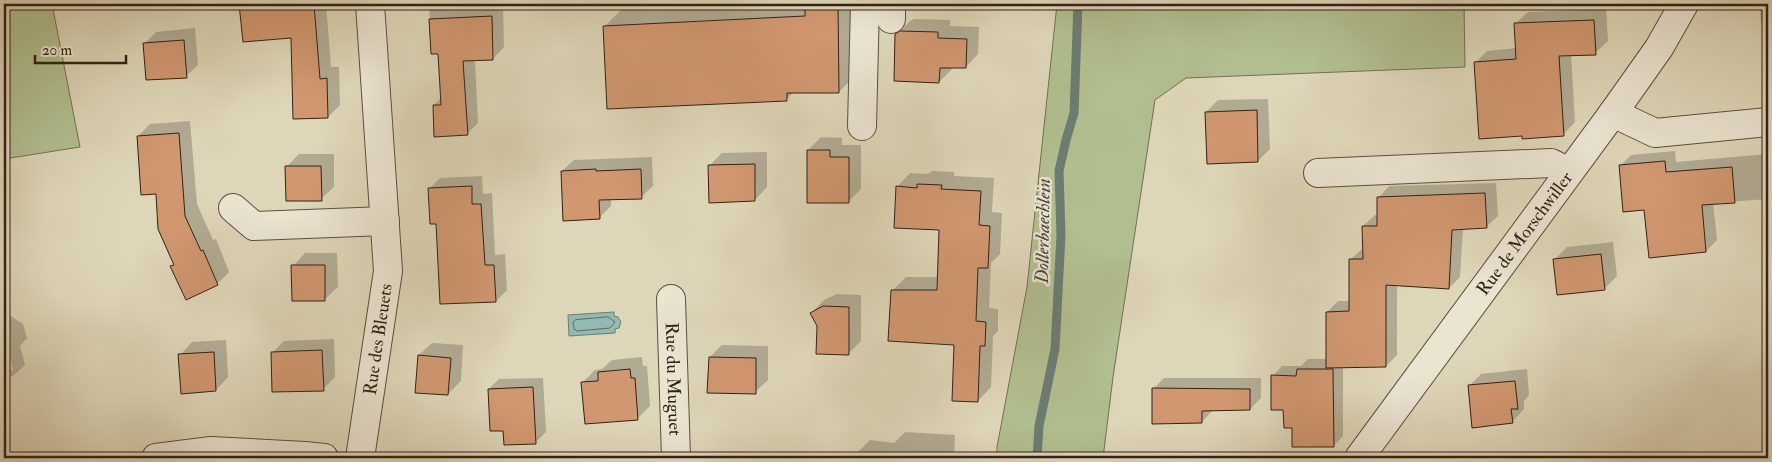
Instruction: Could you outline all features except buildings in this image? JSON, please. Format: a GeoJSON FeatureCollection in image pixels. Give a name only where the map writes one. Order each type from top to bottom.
{"type":"FeatureCollection","features":[{"type":"Feature","properties":{"kind":"street","name":"Rue des Bleuets"},"geometry":{"type":"LineString","coordinates":[[360,458],[388,271],[370,4]]}},
{"type":"Feature","properties":{"kind":"street"},"geometry":{"type":"LineString","coordinates":[[862,126],[865,4]]}},
{"type":"Feature","properties":{"kind":"street","name":"Rue de Morschwiller"},"geometry":{"type":"LineString","coordinates":[[1359,458],[1613,113],[1659,48],[1684,4]]}},
{"type":"Feature","properties":{"kind":"street"},"geometry":{"type":"LineString","coordinates":[[1613,113],[1655,133],[1768,122]]}},
{"type":"Feature","properties":{"kind":"street"},"geometry":{"type":"LineString","coordinates":[[1318,173],[1551,163],[1569,172]]}},
{"type":"Feature","properties":{"kind":"street"},"geometry":{"type":"LineString","coordinates":[[233,208],[254,226],[385,221]]}},
{"type":"Feature","properties":{"kind":"street","name":"Rue du Muguet"},"geometry":{"type":"LineString","coordinates":[[671,299],[676,458]]}},
{"type":"Feature","properties":{"kind":"street"},"geometry":{"type":"LineString","coordinates":[[156,458],[211,451],[324,458]]}},
{"type":"Feature","properties":{"kind":"green space"},"geometry":{"type":"Polygon","coordinates":[[[4,4],[52,4],[80,147],[4,159],[4,4]]]}},
{"type":"Feature","properties":{"kind":"green space"},"geometry":{"type":"Polygon","coordinates":[[[1057,4],[1464,4],[1465,67],[1186,78],[1155,100],[1113,377],[1103,458],[997,458],[997,447],[1027,287],[1057,4]]]}},
{"type":"Feature","properties":{"kind":"water"},"geometry":{"type":"Polygon","coordinates":[[[614,312],[614,316],[618,317],[621,322],[619,328],[615,329],[615,333],[569,336],[568,315],[614,312]]]}},
{"type":"Feature","properties":{"kind":"waterway","name":"Dollerbaechlein"},"geometry":{"type":"LineString","coordinates":[[1037,458],[1039,426],[1055,349],[1061,235],[1059,171],[1074,113],[1078,4]]}}]}
